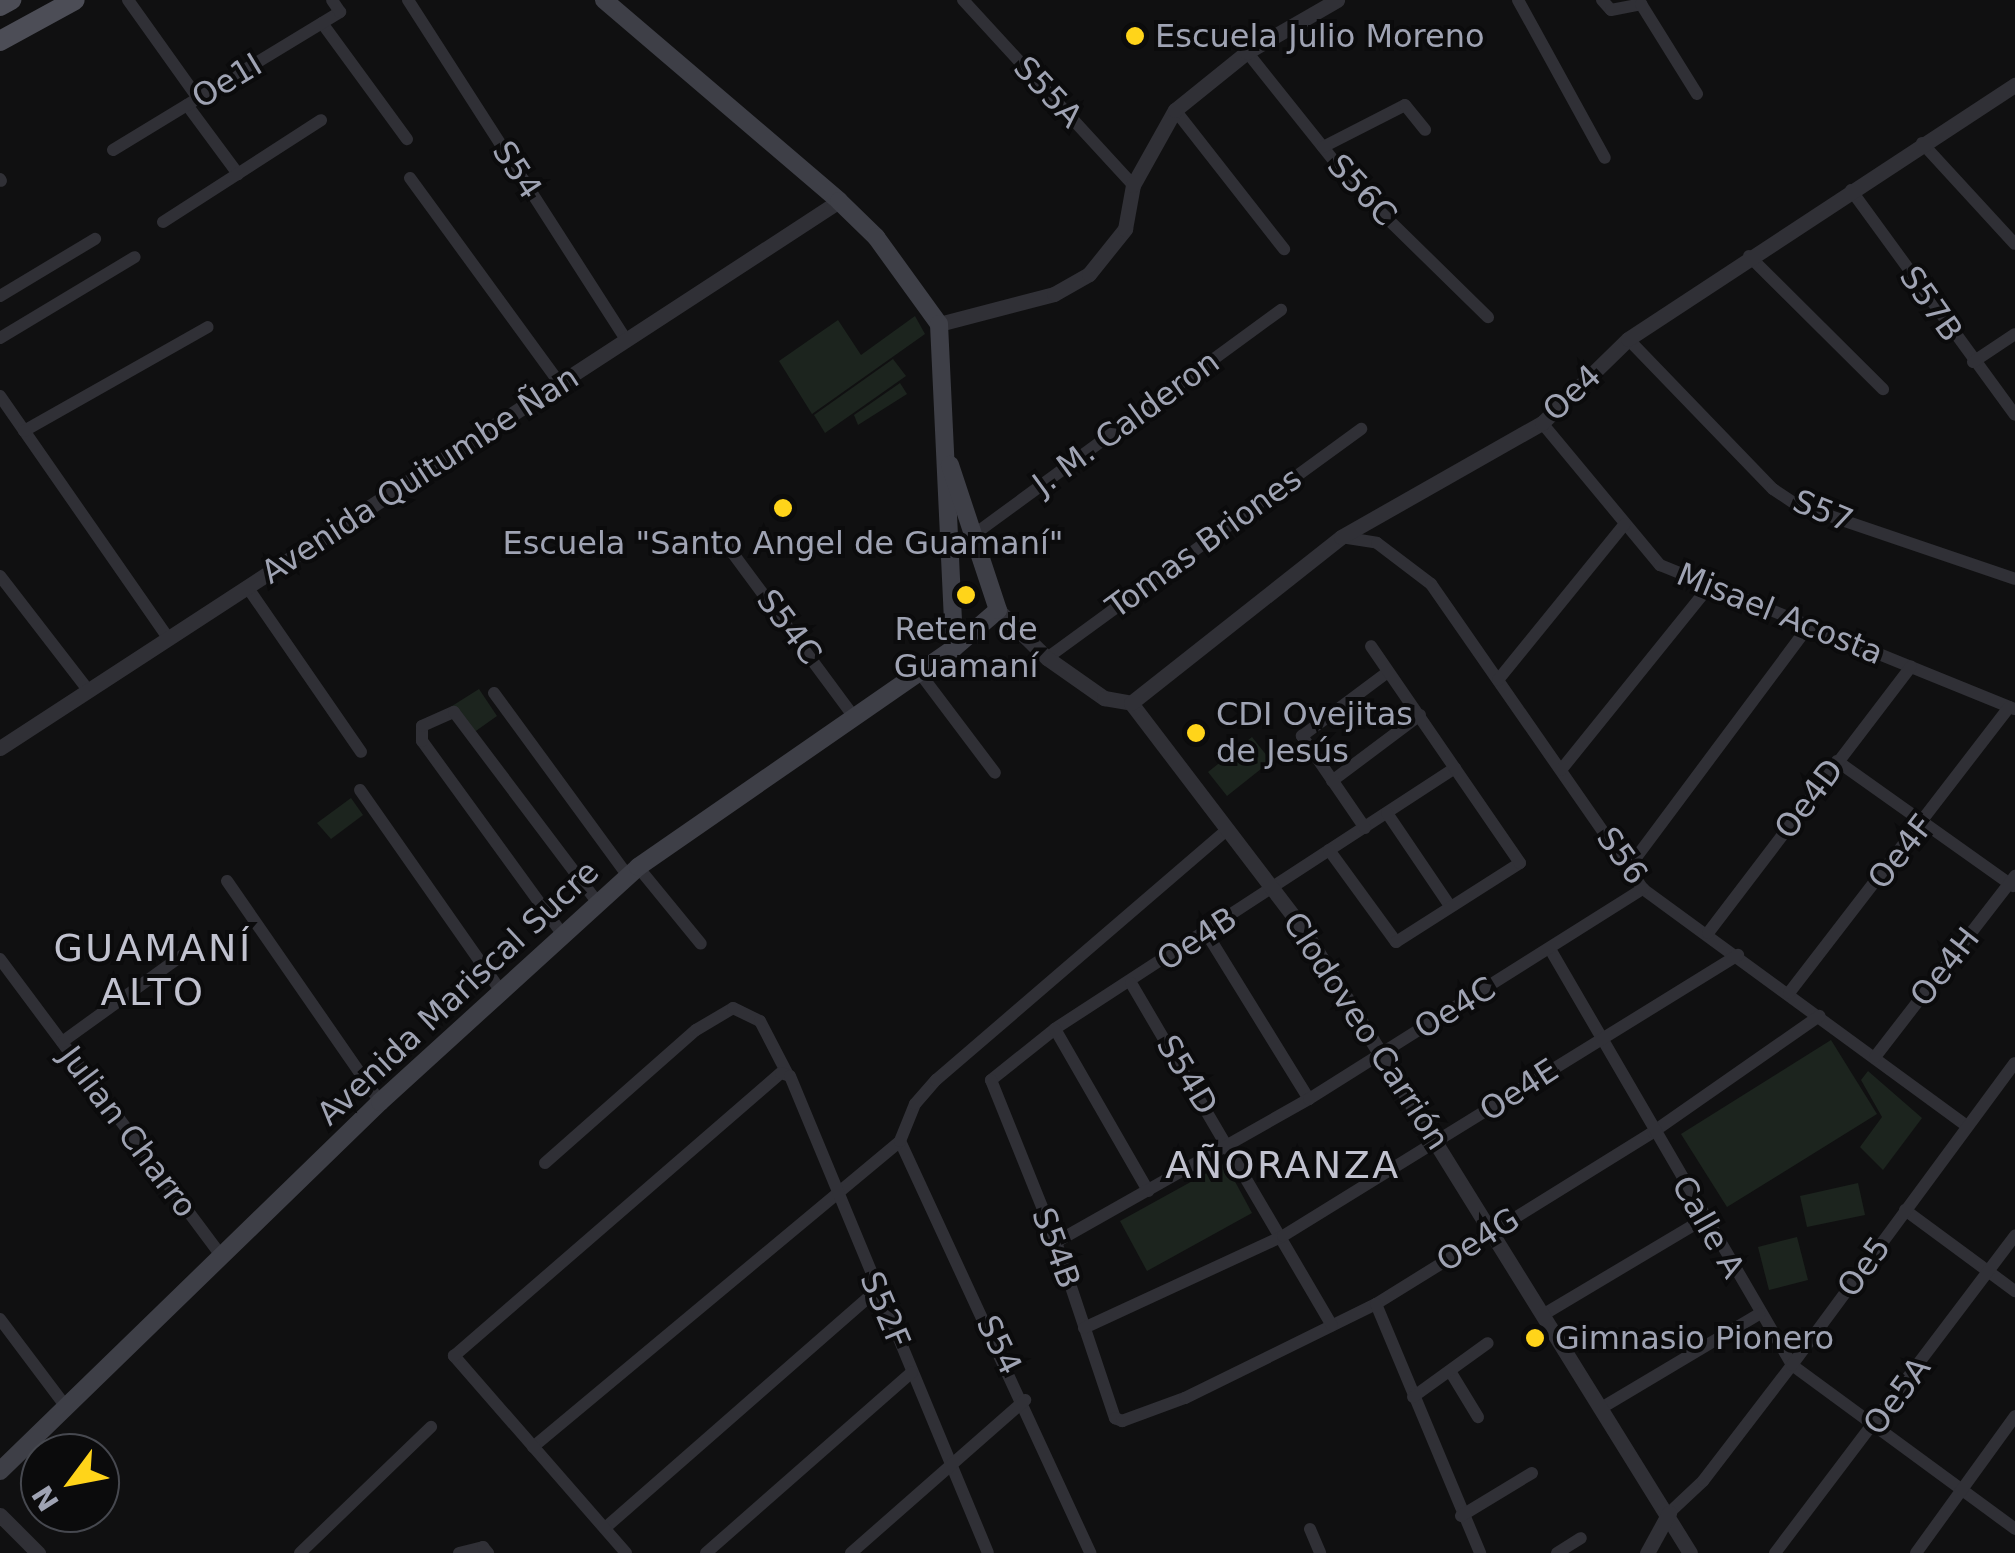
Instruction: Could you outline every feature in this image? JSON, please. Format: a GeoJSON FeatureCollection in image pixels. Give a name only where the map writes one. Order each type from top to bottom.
{"type":"FeatureCollection","features":[{"type":"Feature","properties":{"kind":"main road"},"geometry":{"type":"LineString","coordinates":[[0,6],[10,0]]}},
{"type":"Feature","properties":{"kind":"main road"},"geometry":{"type":"LineString","coordinates":[[0,40],[74,0]]}},
{"type":"Feature","properties":{"kind":"main road"},"geometry":{"type":"LineString","coordinates":[[604,0],[839,201],[876,237],[939,324],[950,465],[954,648]]}},
{"type":"Feature","properties":{"kind":"main road"},"geometry":{"type":"LineString","coordinates":[[950,465],[977,559],[998,610]]}},
{"type":"Feature","properties":{"kind":"main road"},"geometry":{"type":"LineString","coordinates":[[951,566],[963,557],[977,559]]}},
{"type":"Feature","properties":{"kind":"main road","name":"Avenida Mariscal Sucre"},"geometry":{"type":"LineString","coordinates":[[0,1471],[380,1102],[633,872],[954,648],[998,610]]}},
{"type":"Feature","properties":{"kind":"street"},"geometry":{"type":"LineString","coordinates":[[128,0],[238,174]]}},
{"type":"Feature","properties":{"kind":"street","name":"S54"},"geometry":{"type":"LineString","coordinates":[[408,0],[626,339]]}},
{"type":"Feature","properties":{"kind":"street","name":"S55A"},"geometry":{"type":"LineString","coordinates":[[963,0],[1133,185]]}},
{"type":"Feature","properties":{"kind":"street"},"geometry":{"type":"LineString","coordinates":[[939,324],[1054,294],[1089,274],[1125,228],[1133,185],[1174,110],[1247,52],[1336,0]]}},
{"type":"Feature","properties":{"kind":"street"},"geometry":{"type":"LineString","coordinates":[[1518,0],[1605,158]]}},
{"type":"Feature","properties":{"kind":"street"},"geometry":{"type":"LineString","coordinates":[[1602,0],[1611,10],[1641,4],[1697,94]]}},
{"type":"Feature","properties":{"kind":"street","name":"Oe1I"},"geometry":{"type":"LineString","coordinates":[[113,150],[322,23],[336,6]]}},
{"type":"Feature","properties":{"kind":"street"},"geometry":{"type":"LineString","coordinates":[[322,23],[407,139]]}},
{"type":"Feature","properties":{"kind":"street","name":"S56C"},"geometry":{"type":"LineString","coordinates":[[1247,52],[1323,147],[1488,317]]}},
{"type":"Feature","properties":{"kind":"street","name":"Oe4"},"geometry":{"type":"LineString","coordinates":[[1131,703],[1341,537],[1542,423],[1628,339],[1922,143],[2013,90]]}},
{"type":"Feature","properties":{"kind":"street"},"geometry":{"type":"LineString","coordinates":[[1323,147],[1405,106],[1425,130]]}},
{"type":"Feature","properties":{"kind":"street"},"geometry":{"type":"LineString","coordinates":[[1174,110],[1284,249]]}},
{"type":"Feature","properties":{"kind":"street"},"geometry":{"type":"LineString","coordinates":[[162,222],[321,120]]}},
{"type":"Feature","properties":{"kind":"street"},"geometry":{"type":"LineString","coordinates":[[1922,143],[2015,244]]}},
{"type":"Feature","properties":{"kind":"street"},"geometry":{"type":"LineString","coordinates":[[410,178],[560,384]]}},
{"type":"Feature","properties":{"kind":"street","name":"S57B"},"geometry":{"type":"LineString","coordinates":[[1851,190],[1973,362],[2015,414]]}},
{"type":"Feature","properties":{"kind":"street","name":"Avenida Quitumbe Ñan"},"geometry":{"type":"LineString","coordinates":[[0,748],[839,201]]}},
{"type":"Feature","properties":{"kind":"street"},"geometry":{"type":"LineString","coordinates":[[0,296],[95,239]]}},
{"type":"Feature","properties":{"kind":"street"},"geometry":{"type":"LineString","coordinates":[[1750,256],[1882,389]]}},
{"type":"Feature","properties":{"kind":"street"},"geometry":{"type":"LineString","coordinates":[[0,338],[135,257]]}},
{"type":"Feature","properties":{"kind":"street","name":"J. M. Calderon"},"geometry":{"type":"LineString","coordinates":[[972,536],[1281,310]]}},
{"type":"Feature","properties":{"kind":"street"},"geometry":{"type":"LineString","coordinates":[[24,431],[208,327]]}},
{"type":"Feature","properties":{"kind":"street"},"geometry":{"type":"LineString","coordinates":[[1973,362],[2015,334]]}},
{"type":"Feature","properties":{"kind":"street","name":"S57"},"geometry":{"type":"LineString","coordinates":[[1628,339],[1773,490],[1795,504],[2015,580]]}},
{"type":"Feature","properties":{"kind":"street"},"geometry":{"type":"LineString","coordinates":[[0,396],[168,638]]}},
{"type":"Feature","properties":{"kind":"street","name":"Misael Acosta"},"geometry":{"type":"LineString","coordinates":[[1542,423],[1660,565],[1707,589],[1810,624],[2012,708]]}},
{"type":"Feature","properties":{"kind":"street","name":"Tomas Briones"},"geometry":{"type":"LineString","coordinates":[[1047,658],[1361,429]]}},
{"type":"Feature","properties":{"kind":"street"},"geometry":{"type":"LineString","coordinates":[[1498,680],[1625,524]]}},
{"type":"Feature","properties":{"kind":"street","name":"S56"},"geometry":{"type":"LineString","coordinates":[[1341,537],[1377,543],[1431,584],[1643,889],[1708,933],[1964,1125]]}},
{"type":"Feature","properties":{"kind":"street","name":"S54C"},"geometry":{"type":"LineString","coordinates":[[722,540],[853,716]]}},
{"type":"Feature","properties":{"kind":"street"},"geometry":{"type":"LineString","coordinates":[[0,576],[89,691]]}},
{"type":"Feature","properties":{"kind":"street"},"geometry":{"type":"LineString","coordinates":[[248,588],[361,752]]}},
{"type":"Feature","properties":{"kind":"street"},"geometry":{"type":"LineString","coordinates":[[1561,770],[1707,589]]}},
{"type":"Feature","properties":{"kind":"street"},"geometry":{"type":"LineString","coordinates":[[998,610],[1047,658],[1104,698],[1131,703]]}},
{"type":"Feature","properties":{"kind":"street"},"geometry":{"type":"LineString","coordinates":[[1629,868],[1810,624]]}},
{"type":"Feature","properties":{"kind":"street"},"geometry":{"type":"LineString","coordinates":[[1329,850],[1392,942],[1520,863],[1371,646]]}},
{"type":"Feature","properties":{"kind":"street","name":"Oe4D"},"geometry":{"type":"LineString","coordinates":[[1708,933],[1912,667]]}},
{"type":"Feature","properties":{"kind":"street"},"geometry":{"type":"LineString","coordinates":[[919,672],[994,773]]}},
{"type":"Feature","properties":{"kind":"street"},"geometry":{"type":"LineString","coordinates":[[1365,828],[1302,736],[1388,672]]}},
{"type":"Feature","properties":{"kind":"street"},"geometry":{"type":"LineString","coordinates":[[494,693],[633,872],[700,944]]}},
{"type":"Feature","properties":{"kind":"street","name":"Clodoveo Carrión"},"geometry":{"type":"LineString","coordinates":[[1131,703],[1273,888],[1384,1051],[1690,1553]]}},
{"type":"Feature","properties":{"kind":"street","name":"Oe4F"},"geometry":{"type":"LineString","coordinates":[[1789,993],[2012,708]]}},
{"type":"Feature","properties":{"kind":"street"},"geometry":{"type":"LineString","coordinates":[[563,935],[418,730],[454,712],[598,903]]}},
{"type":"Feature","properties":{"kind":"street"},"geometry":{"type":"LineString","coordinates":[[1332,781],[1420,715]]}},
{"type":"Feature","properties":{"kind":"street"},"geometry":{"type":"LineString","coordinates":[[1837,761],[2013,882]]}},
{"type":"Feature","properties":{"kind":"street","name":"Oe4B"},"geometry":{"type":"LineString","coordinates":[[991,1080],[1055,1029],[1207,934],[1455,768]]}},
{"type":"Feature","properties":{"kind":"street"},"geometry":{"type":"LineString","coordinates":[[360,790],[500,991]]}},
{"type":"Feature","properties":{"kind":"street"},"geometry":{"type":"LineString","coordinates":[[1386,813],[1450,906]]}},
{"type":"Feature","properties":{"kind":"street"},"geometry":{"type":"LineString","coordinates":[[533,1447],[900,1141],[915,1104],[936,1080],[1228,829]]}},
{"type":"Feature","properties":{"kind":"street"},"geometry":{"type":"LineString","coordinates":[[227,881],[380,1102]]}},
{"type":"Feature","properties":{"kind":"street","name":"Oe4H"},"geometry":{"type":"LineString","coordinates":[[1875,1057],[2013,882]]}},
{"type":"Feature","properties":{"kind":"street","name":"Oe4C"},"geometry":{"type":"LineString","coordinates":[[1056,1242],[1310,1099],[1643,889]]}},
{"type":"Feature","properties":{"kind":"street"},"geometry":{"type":"LineString","coordinates":[[1207,934],[1310,1099]]}},
{"type":"Feature","properties":{"kind":"street","name":"Calle A"},"geometry":{"type":"LineString","coordinates":[[1550,949],[1702,1220],[1792,1365],[2015,1529]]}},
{"type":"Feature","properties":{"kind":"street"},"geometry":{"type":"LineString","coordinates":[[62,1042],[184,954]]}},
{"type":"Feature","properties":{"kind":"street","name":"Oe4E"},"geometry":{"type":"LineString","coordinates":[[1084,1328],[1283,1236],[1598,1038],[1738,956]]}},
{"type":"Feature","properties":{"kind":"street","name":"Julian Charro"},"geometry":{"type":"LineString","coordinates":[[0,959],[221,1256]]}},
{"type":"Feature","properties":{"kind":"street","name":"S54D"},"geometry":{"type":"LineString","coordinates":[[1131,982],[1332,1325]]}},
{"type":"Feature","properties":{"kind":"street","name":"S52F"},"geometry":{"type":"LineString","coordinates":[[544,1163],[696,1030],[734,1008],[760,1021],[912,1372],[985,1552]]}},
{"type":"Feature","properties":{"kind":"street","name":"Oe4G"},"geometry":{"type":"LineString","coordinates":[[1114,1418],[1122,1421],[1185,1398],[1376,1304],[1654,1132],[1819,1016]]}},
{"type":"Feature","properties":{"kind":"street"},"geometry":{"type":"LineString","coordinates":[[1055,1029],[1148,1190]]}},
{"type":"Feature","properties":{"kind":"street","name":"Oe5"},"geometry":{"type":"LineString","coordinates":[[1669,1513],[1703,1480],[1792,1365],[1964,1125],[2015,1063]]}},
{"type":"Feature","properties":{"kind":"street"},"geometry":{"type":"LineString","coordinates":[[626,1553],[454,1356],[784,1073]]}},
{"type":"Feature","properties":{"kind":"street","name":"S54B"},"geometry":{"type":"LineString","coordinates":[[991,1080],[1056,1242],[1114,1418]]}},
{"type":"Feature","properties":{"kind":"street","name":"S54"},"geometry":{"type":"LineString","coordinates":[[900,1141],[1025,1400],[1090,1553]]}},
{"type":"Feature","properties":{"kind":"street"},"geometry":{"type":"LineString","coordinates":[[1905,1210],[2015,1291]]}},
{"type":"Feature","properties":{"kind":"street"},"geometry":{"type":"LineString","coordinates":[[1546,1313],[1702,1220]]}},
{"type":"Feature","properties":{"kind":"street","name":"Oe5A"},"geometry":{"type":"LineString","coordinates":[[1776,1553],[2015,1236]]}},
{"type":"Feature","properties":{"kind":"street"},"geometry":{"type":"LineString","coordinates":[[605,1528],[877,1290]]}},
{"type":"Feature","properties":{"kind":"street"},"geometry":{"type":"LineString","coordinates":[[1376,1304],[1461,1516],[1480,1553]]}},
{"type":"Feature","properties":{"kind":"street"},"geometry":{"type":"LineString","coordinates":[[1603,1407],[1759,1314]]}},
{"type":"Feature","properties":{"kind":"street"},"geometry":{"type":"LineString","coordinates":[[0,1319],[66,1406]]}},
{"type":"Feature","properties":{"kind":"street"},"geometry":{"type":"LineString","coordinates":[[1413,1397],[1488,1344]]}},
{"type":"Feature","properties":{"kind":"street"},"geometry":{"type":"LineString","coordinates":[[1450,1371],[1478,1417]]}},
{"type":"Feature","properties":{"kind":"street"},"geometry":{"type":"LineString","coordinates":[[706,1553],[912,1372]]}},
{"type":"Feature","properties":{"kind":"street"},"geometry":{"type":"LineString","coordinates":[[851,1553],[1025,1400]]}},
{"type":"Feature","properties":{"kind":"street"},"geometry":{"type":"LineString","coordinates":[[1916,1553],[2015,1416]]}},
{"type":"Feature","properties":{"kind":"street"},"geometry":{"type":"LineString","coordinates":[[300,1553],[432,1427]]}},
{"type":"Feature","properties":{"kind":"street"},"geometry":{"type":"LineString","coordinates":[[1461,1516],[1532,1473]]}},
{"type":"Feature","properties":{"kind":"street"},"geometry":{"type":"LineString","coordinates":[[1648,1553],[1669,1513]]}},
{"type":"Feature","properties":{"kind":"street"},"geometry":{"type":"LineString","coordinates":[[0,1515],[38,1553]]}},
{"type":"Feature","properties":{"kind":"street"},"geometry":{"type":"LineString","coordinates":[[1310,1530],[1320,1553]]}},
{"type":"Feature","properties":{"kind":"street"},"geometry":{"type":"LineString","coordinates":[[1557,1553],[1581,1538]]}},
{"type":"Feature","properties":{"kind":"street"},"geometry":{"type":"LineString","coordinates":[[459,1553],[483,1547],[488,1553]]}},
{"type":"Feature","properties":{"kind":"shaded area"},"geometry":{"type":"Polygon","coordinates":[[[915,316],[925,334],[812,414],[779,361],[838,320],[861,355],[915,316]]]}},
{"type":"Feature","properties":{"kind":"shaded area"},"geometry":{"type":"Polygon","coordinates":[[[893,359],[906,376],[825,433],[814,415],[893,359]]]}},
{"type":"Feature","properties":{"kind":"shaded area"},"geometry":{"type":"Polygon","coordinates":[[[900,383],[907,394],[858,425],[854,415],[900,383]]]}},
{"type":"Feature","properties":{"kind":"shaded area"},"geometry":{"type":"Polygon","coordinates":[[[479,689],[497,716],[473,733],[452,706],[479,689]]]}},
{"type":"Feature","properties":{"kind":"shaded area"},"geometry":{"type":"Polygon","coordinates":[[[1252,737],[1271,761],[1227,796],[1208,772],[1252,737]]]}},
{"type":"Feature","properties":{"kind":"shaded area"},"geometry":{"type":"Polygon","coordinates":[[[351,798],[363,815],[331,839],[317,823],[351,798]]]}},
{"type":"Feature","properties":{"kind":"shaded area"},"geometry":{"type":"Polygon","coordinates":[[[1831,1040],[1877,1114],[1727,1207],[1681,1134],[1831,1040]]]}},
{"type":"Feature","properties":{"kind":"shaded area"},"geometry":{"type":"Polygon","coordinates":[[[1868,1071],[1922,1118],[1883,1170],[1860,1147],[1882,1117],[1861,1080],[1868,1071]]]}},
{"type":"Feature","properties":{"kind":"shaded area"},"geometry":{"type":"Polygon","coordinates":[[[1225,1163],[1252,1213],[1147,1271],[1120,1221],[1225,1163]]]}},
{"type":"Feature","properties":{"kind":"shaded area"},"geometry":{"type":"Polygon","coordinates":[[[1858,1183],[1865,1215],[1807,1227],[1800,1196],[1858,1183]]]}},
{"type":"Feature","properties":{"kind":"shaded area"},"geometry":{"type":"Polygon","coordinates":[[[1797,1237],[1808,1280],[1769,1290],[1758,1247],[1797,1237]]]}},
{"type":"Feature","properties":{"kind":"place","name":"Escuela Julio Moreno"},"geometry":{"type":"Point","coordinates":[1135,36]}},
{"type":"Feature","properties":{"kind":"place","name":"Escuela \"Santo Angel de Guamaní\""},"geometry":{"type":"Point","coordinates":[783,508]}},
{"type":"Feature","properties":{"kind":"place","name":"Reten de Guamaní"},"geometry":{"type":"Point","coordinates":[966,595]}},
{"type":"Feature","properties":{"kind":"place","name":"CDI Ovejitas de Jesús"},"geometry":{"type":"Point","coordinates":[1196,733]}},
{"type":"Feature","properties":{"kind":"place","name":"Gimnasio Pionero"},"geometry":{"type":"Point","coordinates":[1535,1338]}},
{"type":"Feature","properties":{"kind":"district","name":"GUAMANÍ ALTO"},"geometry":{"type":"Point","coordinates":[153,971]}},
{"type":"Feature","properties":{"kind":"district","name":"AÑORANZA"},"geometry":{"type":"Point","coordinates":[1283,1166]}}]}
